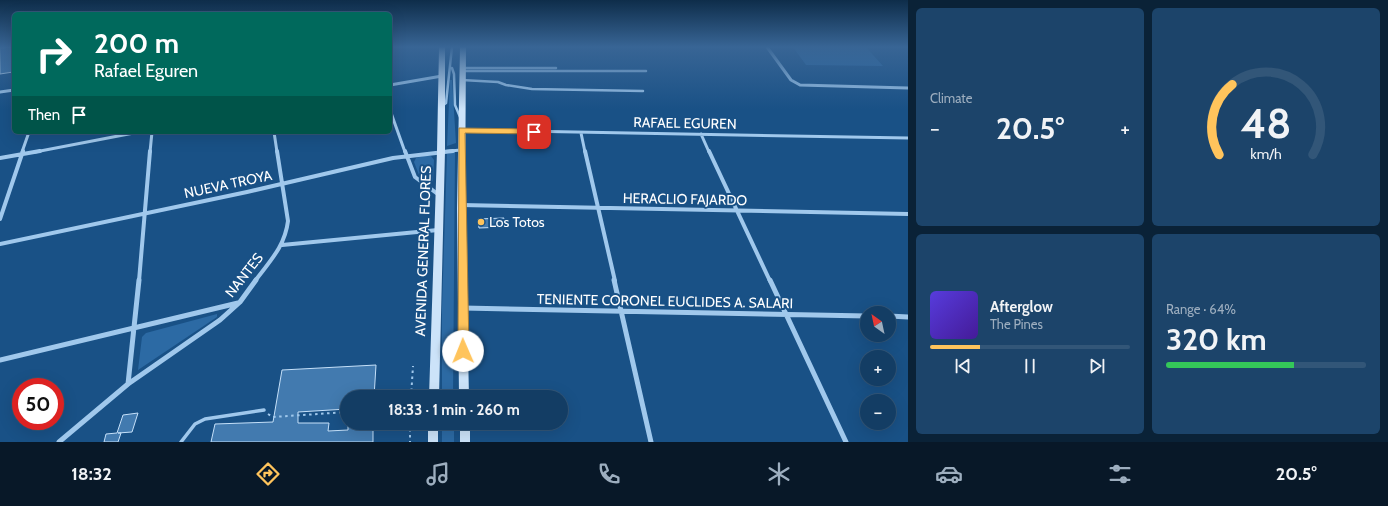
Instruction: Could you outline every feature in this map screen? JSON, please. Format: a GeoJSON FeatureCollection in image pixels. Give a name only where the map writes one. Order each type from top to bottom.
{"type":"FeatureCollection","features":[{"type":"Feature","properties":{"kind":"main road","name":"AVENIDA GENERAL FLORES"},"geometry":{"type":"LineString","coordinates":[[434,390],[442,68]]}},
{"type":"Feature","properties":{"kind":"main road","name":"AVENIDA GENERAL FLORES"},"geometry":{"type":"LineString","coordinates":[[463,69],[461,121],[461,205],[464,390]]}},
{"type":"Feature","properties":{"kind":"main road"},"geometry":{"type":"LineString","coordinates":[[433,430],[433,442]]}},
{"type":"Feature","properties":{"kind":"main road"},"geometry":{"type":"LineString","coordinates":[[464,430],[465,442]]}},
{"type":"Feature","properties":{"kind":"street"},"geometry":{"type":"LineString","coordinates":[[782,68],[791,80],[800,85],[908,88]]}},
{"type":"Feature","properties":{"kind":"street"},"geometry":{"type":"LineString","coordinates":[[392,85],[442,76]]}},
{"type":"Feature","properties":{"kind":"street"},"geometry":{"type":"LineString","coordinates":[[0,92],[12,90]]}},
{"type":"Feature","properties":{"kind":"street"},"geometry":{"type":"LineString","coordinates":[[392,116],[415,177],[439,195]]}},
{"type":"Feature","properties":{"kind":"street","name":"RAFAEL EGUREN"},"geometry":{"type":"LineString","coordinates":[[461,130],[908,138]]}},
{"type":"Feature","properties":{"kind":"street"},"geometry":{"type":"LineString","coordinates":[[581,133],[651,442]]}},
{"type":"Feature","properties":{"kind":"street"},"geometry":{"type":"LineString","coordinates":[[0,219],[28,134]]}},
{"type":"Feature","properties":{"kind":"street"},"geometry":{"type":"LineString","coordinates":[[0,158],[128,134]]}},
{"type":"Feature","properties":{"kind":"street"},"geometry":{"type":"LineString","coordinates":[[128,384],[135,327],[152,134]]}},
{"type":"Feature","properties":{"kind":"street"},"geometry":{"type":"LineString","coordinates":[[274,134],[288,221],[287,230],[282,245],[438,230]]}},
{"type":"Feature","properties":{"kind":"street"},"geometry":{"type":"LineString","coordinates":[[701,134],[846,442]]}},
{"type":"Feature","properties":{"kind":"street","name":"NUEVA TROYA"},"geometry":{"type":"LineString","coordinates":[[0,244],[283,184],[406,155],[461,150]]}},
{"type":"Feature","properties":{"kind":"street","name":"HERACLIO FAJARDO"},"geometry":{"type":"LineString","coordinates":[[461,205],[908,214]]}},
{"type":"Feature","properties":{"kind":"street","name":"NANTES"},"geometry":{"type":"LineString","coordinates":[[59,442],[128,384],[220,320],[240,302],[282,245]]}},
{"type":"Feature","properties":{"kind":"street"},"geometry":{"type":"LineString","coordinates":[[0,360],[240,302]]}},
{"type":"Feature","properties":{"kind":"street","name":"TENIENTE CORONEL EUCLIDES A. SALARI"},"geometry":{"type":"LineString","coordinates":[[462,308],[860,316]]}},
{"type":"Feature","properties":{"kind":"street"},"geometry":{"type":"LineString","coordinates":[[896,316],[908,317]]}},
{"type":"Feature","properties":{"kind":"lane","name":"AVENIDA GENERAL FLORES"},"geometry":{"type":"LineString","coordinates":[[442,106],[446,103],[449,74],[452,68]]}},
{"type":"Feature","properties":{"kind":"lane","name":"AVENIDA GENERAL FLORES"},"geometry":{"type":"LineString","coordinates":[[452,68],[454,74],[455,105],[461,121]]}},
{"type":"Feature","properties":{"kind":"lane"},"geometry":{"type":"LineString","coordinates":[[463,69],[556,68]]}},
{"type":"Feature","properties":{"kind":"lane"},"geometry":{"type":"LineString","coordinates":[[463,69],[646,70]]}},
{"type":"Feature","properties":{"kind":"lane"},"geometry":{"type":"LineString","coordinates":[[462,80],[498,82],[506,85],[532,89],[643,91]]}},
{"type":"Feature","properties":{"kind":"lane"},"geometry":{"type":"LineString","coordinates":[[181,442],[195,424],[205,419],[264,410]]}},
{"type":"Feature","properties":{"kind":"path"},"geometry":{"type":"LineString","coordinates":[[411,390],[413,366]]}},
{"type":"Feature","properties":{"kind":"path"},"geometry":{"type":"LineString","coordinates":[[264,410],[273,418],[340,413]]}},
{"type":"Feature","properties":{"kind":"path"},"geometry":{"type":"LineString","coordinates":[[410,430],[410,442]]}},
{"type":"Feature","properties":{"kind":"shaded area"},"geometry":{"type":"Polygon","coordinates":[[[450,80],[452,80],[456,143],[447,146],[450,80]]]}},
{"type":"Feature","properties":{"kind":"shaded area"},"geometry":{"type":"Polygon","coordinates":[[[455,152],[453,390],[442,390],[442,308],[447,154],[455,152]]]}},
{"type":"Feature","properties":{"kind":"shaded area"},"geometry":{"type":"Polygon","coordinates":[[[431,156],[434,160],[433,181],[429,183],[421,180],[414,162],[416,158],[431,156]]]}},
{"type":"Feature","properties":{"kind":"shaded area"},"geometry":{"type":"Polygon","coordinates":[[[217,314],[217,317],[138,370],[142,337],[146,333],[217,314]]]}},
{"type":"Feature","properties":{"kind":"shaded area"},"geometry":{"type":"Polygon","coordinates":[[[442,430],[454,430],[454,442],[442,442],[442,430]]]}},
{"type":"Feature","properties":{"kind":"building"},"geometry":{"type":"Polygon","coordinates":[[[0,68],[12,68],[12,72],[0,74],[0,68]]]}},
{"type":"Feature","properties":{"kind":"building"},"geometry":{"type":"Polygon","coordinates":[[[504,218],[505,227],[479,228],[478,219],[504,218]]]}},
{"type":"Feature","properties":{"kind":"building"},"geometry":{"type":"Polygon","coordinates":[[[376,365],[374,390],[340,390],[340,409],[298,412],[298,423],[329,423],[328,431],[373,430],[373,442],[211,442],[215,424],[273,422],[282,370],[376,365]]]}},
{"type":"Feature","properties":{"kind":"building"},"geometry":{"type":"Polygon","coordinates":[[[138,413],[132,432],[118,433],[121,433],[118,442],[104,442],[106,434],[117,433],[123,415],[138,413]]]}},
{"type":"Feature","properties":{"kind":"place","name":"Los Totos"},"geometry":{"type":"Point","coordinates":[481,222]}},
{"type":"Feature","properties":{"kind":"route"},"geometry":{"type":"LineString","coordinates":[[463,351],[461,130],[534,132]]}}]}
